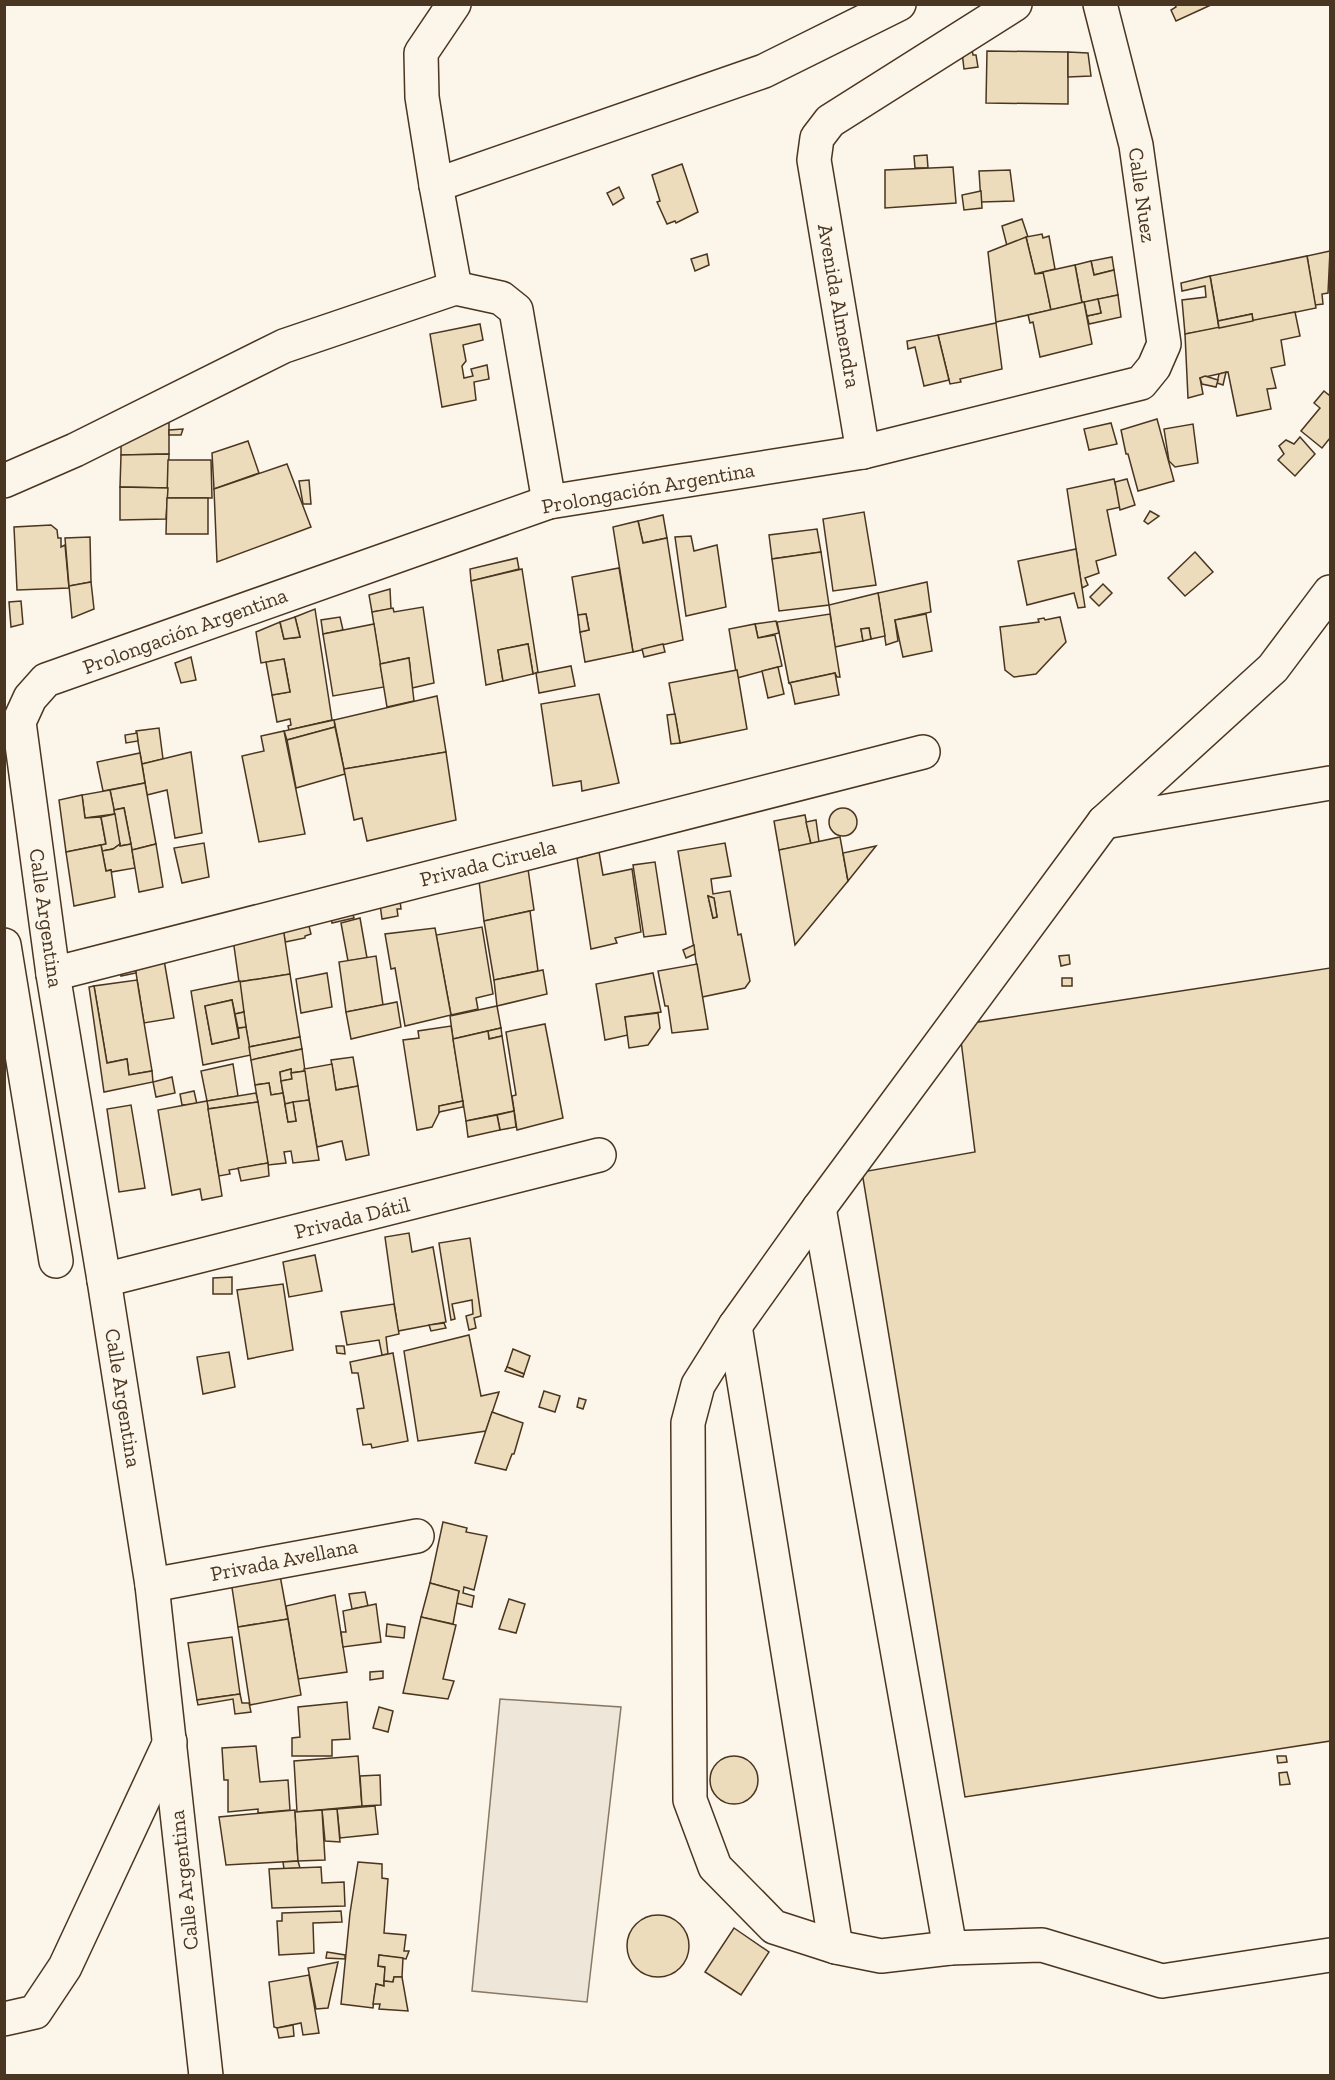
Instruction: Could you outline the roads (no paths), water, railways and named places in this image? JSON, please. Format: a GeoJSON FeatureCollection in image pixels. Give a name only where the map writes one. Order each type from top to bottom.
{"type":"FeatureCollection","features":[{"type":"Feature","properties":{"kind":"street"},"geometry":{"type":"LineString","coordinates":[[454,4],[421,53],[422,97],[435,185],[455,288]]}},
{"type":"Feature","properties":{"kind":"street"},"geometry":{"type":"LineString","coordinates":[[435,185],[764,71],[899,4]]}},
{"type":"Feature","properties":{"kind":"street","name":"Avenida Almendra"},"geometry":{"type":"LineString","coordinates":[[863,452],[814,160],[817,138],[830,121],[1015,4]]}},
{"type":"Feature","properties":{"kind":"street","name":"Calle Nuez"},"geometry":{"type":"LineString","coordinates":[[1100,4],[1136,146],[1164,344],[1154,367],[1141,383]]}},
{"type":"Feature","properties":{"kind":"street"},"geometry":{"type":"LineString","coordinates":[[4,481],[75,450],[284,346],[455,288],[501,298],[516,310],[549,502]]}},
{"type":"Feature","properties":{"kind":"street","name":"Prolongación Argentina"},"geometry":{"type":"LineString","coordinates":[[18,707],[46,680],[549,502],[863,452],[1141,383]]}},
{"type":"Feature","properties":{"kind":"street"},"geometry":{"type":"LineString","coordinates":[[1330,592],[1273,668],[1104,822],[819,1208],[735,1326],[698,1385],[688,1423],[690,1800],[715,1867],[774,1927],[836,1947],[881,1956],[950,1948],[1042,1945],[1162,1981],[1330,1956]]}},
{"type":"Feature","properties":{"kind":"street","name":"Calle Argentina"},"geometry":{"type":"LineString","coordinates":[[18,707],[53,974],[152,1585],[206,2076]]}},
{"type":"Feature","properties":{"kind":"street","name":"Privada Ciruela"},"geometry":{"type":"LineString","coordinates":[[53,974],[923,752]]}},
{"type":"Feature","properties":{"kind":"street"},"geometry":{"type":"LineString","coordinates":[[1104,822],[1330,783]]}},
{"type":"Feature","properties":{"kind":"street"},"geometry":{"type":"LineString","coordinates":[[4,945],[56,1261]]}},
{"type":"Feature","properties":{"kind":"street","name":"Privada Dátil"},"geometry":{"type":"LineString","coordinates":[[104,1280],[599,1155]]}},
{"type":"Feature","properties":{"kind":"street"},"geometry":{"type":"LineString","coordinates":[[819,1208],[950,1948]]}},
{"type":"Feature","properties":{"kind":"street"},"geometry":{"type":"LineString","coordinates":[[735,1326],[836,1947]]}},
{"type":"Feature","properties":{"kind":"street","name":"Privada Avellana"},"geometry":{"type":"LineString","coordinates":[[152,1585],[417,1536]]}},
{"type":"Feature","properties":{"kind":"street"},"geometry":{"type":"LineString","coordinates":[[4,2019],[35,2012],[65,1967],[170,1742]]}}]}
